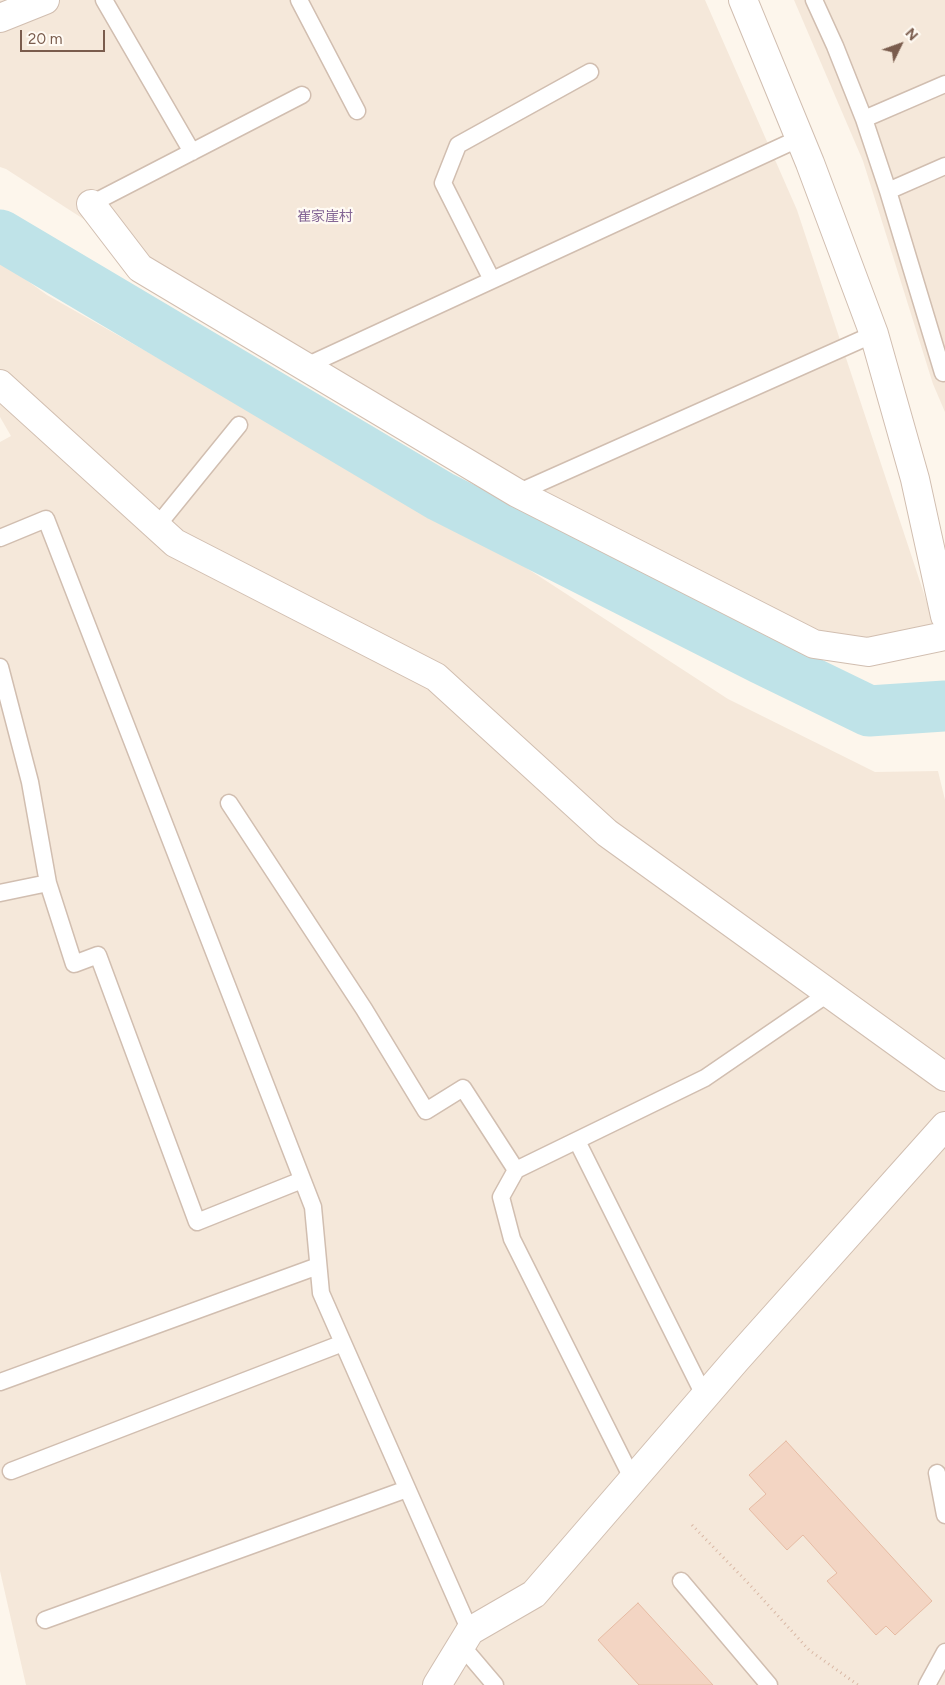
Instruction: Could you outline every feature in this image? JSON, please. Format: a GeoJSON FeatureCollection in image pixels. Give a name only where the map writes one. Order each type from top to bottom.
{"type":"FeatureCollection","features":[{"type":"Feature","properties":{"kind":"street"},"geometry":{"type":"LineString","coordinates":[[0,18],[46,0]]}},
{"type":"Feature","properties":{"kind":"street"},"geometry":{"type":"LineString","coordinates":[[743,0],[800,138],[874,334],[915,479],[945,616]]}},
{"type":"Feature","properties":{"kind":"street"},"geometry":{"type":"LineString","coordinates":[[91,204],[140,268],[518,493],[814,644],[868,652],[945,636]]}},
{"type":"Feature","properties":{"kind":"street"},"geometry":{"type":"LineString","coordinates":[[0,384],[176,543],[436,677],[607,833],[945,1077]]}},
{"type":"Feature","properties":{"kind":"street"},"geometry":{"type":"LineString","coordinates":[[437,1685],[466,1638],[534,1594],[705,1397],[945,1126]]}},
{"type":"Feature","properties":{"kind":"lane"},"geometry":{"type":"LineString","coordinates":[[104,0],[192,152]]}},
{"type":"Feature","properties":{"kind":"lane"},"geometry":{"type":"LineString","coordinates":[[299,0],[357,111]]}},
{"type":"Feature","properties":{"kind":"lane"},"geometry":{"type":"LineString","coordinates":[[814,0],[835,46],[864,119],[888,191],[943,373]]}},
{"type":"Feature","properties":{"kind":"lane"},"geometry":{"type":"LineString","coordinates":[[492,280],[443,183],[458,145],[590,72]]}},
{"type":"Feature","properties":{"kind":"lane"},"geometry":{"type":"LineString","coordinates":[[864,119],[945,84]]}},
{"type":"Feature","properties":{"kind":"lane"},"geometry":{"type":"LineString","coordinates":[[91,204],[302,95]]}},
{"type":"Feature","properties":{"kind":"lane"},"geometry":{"type":"LineString","coordinates":[[304,367],[800,138]]}},
{"type":"Feature","properties":{"kind":"lane"},"geometry":{"type":"LineString","coordinates":[[888,191],[945,166]]}},
{"type":"Feature","properties":{"kind":"lane"},"geometry":{"type":"LineString","coordinates":[[518,493],[874,334]]}},
{"type":"Feature","properties":{"kind":"lane"},"geometry":{"type":"LineString","coordinates":[[157,526],[239,425]]}},
{"type":"Feature","properties":{"kind":"lane"},"geometry":{"type":"LineString","coordinates":[[0,538],[46,518],[313,1207],[320,1294],[407,1489],[466,1638],[495,1685]]}},
{"type":"Feature","properties":{"kind":"lane"},"geometry":{"type":"LineString","coordinates":[[0,667],[5,711],[30,782],[48,883],[74,964],[98,955],[196,1222],[302,1180]]}},
{"type":"Feature","properties":{"kind":"lane"},"geometry":{"type":"LineString","coordinates":[[229,803],[364,1009],[426,1111],[463,1088],[516,1170]]}},
{"type":"Feature","properties":{"kind":"lane"},"geometry":{"type":"LineString","coordinates":[[0,893],[48,883]]}},
{"type":"Feature","properties":{"kind":"lane"},"geometry":{"type":"LineString","coordinates":[[633,1480],[512,1239],[500,1197],[516,1170],[705,1078],[829,993]]}},
{"type":"Feature","properties":{"kind":"lane"},"geometry":{"type":"LineString","coordinates":[[577,1141],[705,1397]]}},
{"type":"Feature","properties":{"kind":"lane"},"geometry":{"type":"LineString","coordinates":[[0,1382],[318,1266]]}},
{"type":"Feature","properties":{"kind":"lane"},"geometry":{"type":"LineString","coordinates":[[11,1472],[343,1343]]}},
{"type":"Feature","properties":{"kind":"lane"},"geometry":{"type":"LineString","coordinates":[[937,1473],[945,1515]]}},
{"type":"Feature","properties":{"kind":"lane"},"geometry":{"type":"LineString","coordinates":[[45,1620],[407,1489]]}},
{"type":"Feature","properties":{"kind":"lane"},"geometry":{"type":"LineString","coordinates":[[681,1581],[769,1685]]}},
{"type":"Feature","properties":{"kind":"lane"},"geometry":{"type":"LineString","coordinates":[[927,1685],[945,1652]]}},
{"type":"Feature","properties":{"kind":"path"},"geometry":{"type":"LineString","coordinates":[[692,1525],[809,1650],[858,1685]]}},
{"type":"Feature","properties":{"kind":"shaded area"},"geometry":{"type":"Polygon","coordinates":[[[0,0],[705,0],[797,210],[940,642],[812,639],[559,510],[209,300],[6,169],[0,167],[0,0]]]}},
{"type":"Feature","properties":{"kind":"shaded area"},"geometry":{"type":"Polygon","coordinates":[[[794,0],[945,0],[945,412],[933,384],[863,161],[794,0]]]}},
{"type":"Feature","properties":{"kind":"shaded area"},"geometry":{"type":"Polygon","coordinates":[[[0,261],[47,295],[511,558],[728,699],[875,772],[938,771],[945,800],[945,1685],[26,1685],[0,1571],[0,442],[11,436],[0,417],[0,261]]]}},
{"type":"Feature","properties":{"kind":"building"},"geometry":{"type":"Polygon","coordinates":[[[786,1441],[932,1601],[895,1635],[886,1626],[876,1635],[827,1581],[837,1573],[803,1535],[787,1550],[749,1509],[766,1494],[749,1475],[786,1441]]]}},
{"type":"Feature","properties":{"kind":"building"},"geometry":{"type":"Polygon","coordinates":[[[638,1603],[713,1685],[639,1685],[598,1640],[638,1603]]]}},
{"type":"Feature","properties":{"kind":"waterway"},"geometry":{"type":"LineString","coordinates":[[0,235],[440,496],[762,659],[869,711],[945,706]]}},
{"type":"Feature","properties":{"kind":"district","name":"崔家崖村"},"geometry":{"type":"Point","coordinates":[325,217]}}]}
